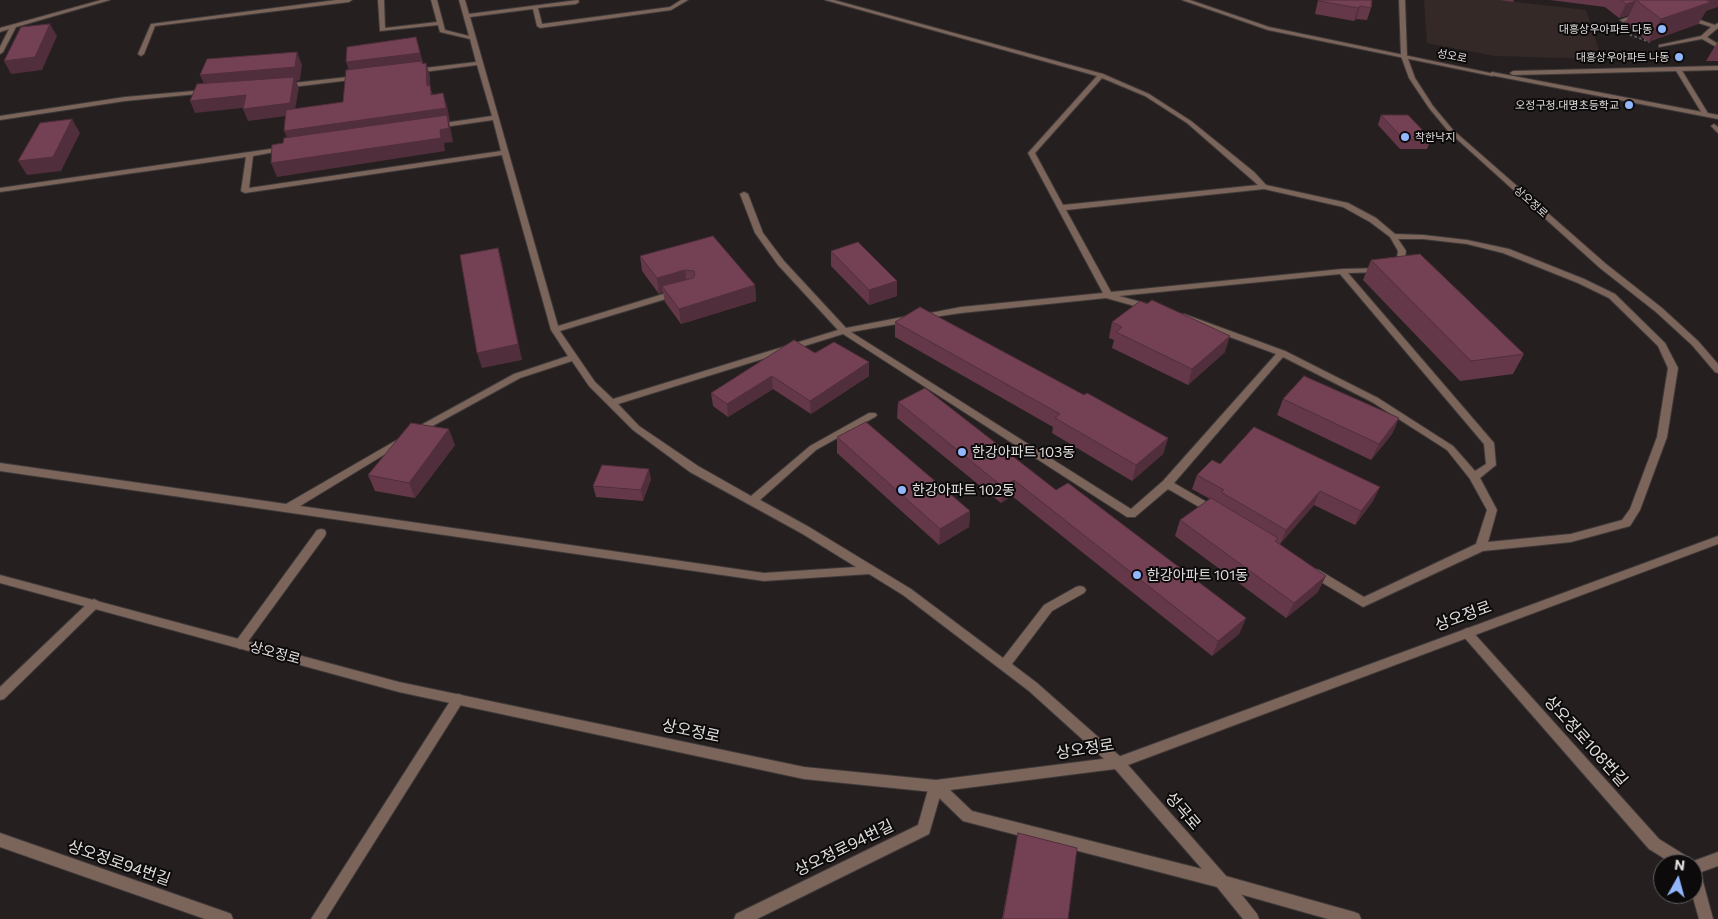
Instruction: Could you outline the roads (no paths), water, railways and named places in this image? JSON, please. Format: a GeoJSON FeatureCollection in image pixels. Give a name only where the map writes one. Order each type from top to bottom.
{"type":"FeatureCollection","features":[{"type":"Feature","properties":{"kind":"street"},"geometry":{"type":"LineString","coordinates":[[0,30],[107,0]]}},
{"type":"Feature","properties":{"kind":"street"},"geometry":{"type":"LineString","coordinates":[[141,54],[153,25],[349,0]]}},
{"type":"Feature","properties":{"kind":"street"},"geometry":{"type":"LineString","coordinates":[[382,0],[382,30],[439,23]]}},
{"type":"Feature","properties":{"kind":"street"},"geometry":{"type":"LineString","coordinates":[[434,0],[442,31],[472,38]]}},
{"type":"Feature","properties":{"kind":"street","name":"성곡로"},"geometry":{"type":"LineString","coordinates":[[462,0],[555,330],[592,384],[636,428],[694,469],[752,500],[907,592],[1033,687],[1118,763],[1252,919]]}},
{"type":"Feature","properties":{"kind":"street"},"geometry":{"type":"LineString","coordinates":[[466,16],[576,2],[575,0]]}},
{"type":"Feature","properties":{"kind":"street"},"geometry":{"type":"LineString","coordinates":[[535,7],[540,26],[671,8],[685,0]]}},
{"type":"Feature","properties":{"kind":"street"},"geometry":{"type":"LineString","coordinates":[[828,0],[1101,75],[1147,95],[1189,122],[1264,187]]}},
{"type":"Feature","properties":{"kind":"street","name":"성오로"},"geometry":{"type":"LineString","coordinates":[[1185,0],[1268,28],[1492,74],[1718,117]]}},
{"type":"Feature","properties":{"kind":"street","name":"상오정로"},"geometry":{"type":"LineString","coordinates":[[1402,0],[1404,56],[1412,78],[1430,107],[1452,131],[1603,266],[1659,310],[1695,343],[1718,370]]}},
{"type":"Feature","properties":{"kind":"street"},"geometry":{"type":"LineString","coordinates":[[1623,20],[1642,14]]}},
{"type":"Feature","properties":{"kind":"street"},"geometry":{"type":"LineString","coordinates":[[1679,15],[1717,26]]}},
{"type":"Feature","properties":{"kind":"street"},"geometry":{"type":"LineString","coordinates":[[0,52],[14,26]]}},
{"type":"Feature","properties":{"kind":"street"},"geometry":{"type":"LineString","coordinates":[[1661,46],[1703,37],[1717,26]]}},
{"type":"Feature","properties":{"kind":"street"},"geometry":{"type":"LineString","coordinates":[[1703,37],[1718,46]]}},
{"type":"Feature","properties":{"kind":"street"},"geometry":{"type":"LineString","coordinates":[[412,71],[479,63]]}},
{"type":"Feature","properties":{"kind":"street"},"geometry":{"type":"LineString","coordinates":[[1492,74],[1718,68]]}},
{"type":"Feature","properties":{"kind":"street"},"geometry":{"type":"LineString","coordinates":[[1678,69],[1706,115]]}},
{"type":"Feature","properties":{"kind":"street"},"geometry":{"type":"LineString","coordinates":[[1101,75],[1031,153],[1109,296],[1156,309]]}},
{"type":"Feature","properties":{"kind":"street"},"geometry":{"type":"LineString","coordinates":[[278,86],[364,77]]}},
{"type":"Feature","properties":{"kind":"street"},"geometry":{"type":"LineString","coordinates":[[0,118],[125,99],[211,92]]}},
{"type":"Feature","properties":{"kind":"street"},"geometry":{"type":"LineString","coordinates":[[426,128],[495,118]]}},
{"type":"Feature","properties":{"kind":"street"},"geometry":{"type":"LineString","coordinates":[[0,190],[289,148]]}},
{"type":"Feature","properties":{"kind":"street"},"geometry":{"type":"LineString","coordinates":[[250,154],[245,191],[505,153]]}},
{"type":"Feature","properties":{"kind":"street"},"geometry":{"type":"LineString","coordinates":[[612,403],[844,332],[960,310],[1342,271],[1379,270],[1400,265],[1402,251],[1393,236],[1373,220],[1345,205],[1264,187],[1060,208]]}},
{"type":"Feature","properties":{"kind":"street"},"geometry":{"type":"LineString","coordinates":[[744,194],[759,233],[781,263],[844,332],[1131,514],[1167,484],[1282,353]]}},
{"type":"Feature","properties":{"kind":"street"},"geometry":{"type":"LineString","coordinates":[[1303,566],[1363,602],[1481,547],[1572,538],[1626,523],[1635,510],[1662,437],[1673,368],[1662,345],[1612,296],[1581,281],[1506,251],[1467,242],[1423,236],[1393,236]]}},
{"type":"Feature","properties":{"kind":"street"},"geometry":{"type":"LineString","coordinates":[[1342,271],[1489,443],[1491,464],[1474,477]]}},
{"type":"Feature","properties":{"kind":"street"},"geometry":{"type":"LineString","coordinates":[[555,330],[682,292]]}},
{"type":"Feature","properties":{"kind":"street"},"geometry":{"type":"LineString","coordinates":[[1174,314],[1282,353],[1375,400],[1450,448],[1474,477],[1492,510],[1481,547]]}},
{"type":"Feature","properties":{"kind":"street"},"geometry":{"type":"LineString","coordinates":[[287,509],[443,416],[517,376],[574,357]]}},
{"type":"Feature","properties":{"kind":"street"},"geometry":{"type":"LineString","coordinates":[[752,500],[813,448],[872,415]]}},
{"type":"Feature","properties":{"kind":"street"},"geometry":{"type":"LineString","coordinates":[[0,468],[764,577],[871,570]]}},
{"type":"Feature","properties":{"kind":"street"},"geometry":{"type":"LineString","coordinates":[[1167,484],[1218,514]]}},
{"type":"Feature","properties":{"kind":"street"},"geometry":{"type":"LineString","coordinates":[[240,644],[322,533]]}},
{"type":"Feature","properties":{"kind":"street","name":"상오정로"},"geometry":{"type":"LineString","coordinates":[[0,579],[399,687],[804,773],[936,786],[1118,763],[1718,540]]}},
{"type":"Feature","properties":{"kind":"street"},"geometry":{"type":"LineString","coordinates":[[1004,665],[1048,608],[1080,590]]}},
{"type":"Feature","properties":{"kind":"street"},"geometry":{"type":"LineString","coordinates":[[0,695],[94,604]]}},
{"type":"Feature","properties":{"kind":"street","name":"상오정로108번길"},"geometry":{"type":"LineString","coordinates":[[1467,634],[1654,844],[1670,854]]}},
{"type":"Feature","properties":{"kind":"street"},"geometry":{"type":"LineString","coordinates":[[318,919],[458,699]]}},
{"type":"Feature","properties":{"kind":"street"},"geometry":{"type":"LineString","coordinates":[[936,786],[968,816],[1221,881],[1354,919]]}},
{"type":"Feature","properties":{"kind":"street","name":"상오정로94번길"},"geometry":{"type":"LineString","coordinates":[[741,919],[924,829],[936,786]]}},
{"type":"Feature","properties":{"kind":"street","name":"상오정로94번길"},"geometry":{"type":"LineString","coordinates":[[0,840],[226,919]]}},
{"type":"Feature","properties":{"kind":"street"},"geometry":{"type":"LineString","coordinates":[[1703,864],[1718,859]]}},
{"type":"Feature","properties":{"kind":"street"},"geometry":{"type":"LineString","coordinates":[[1702,904],[1706,919]]}},
{"type":"Feature","properties":{"kind":"place","name":"대흥상우아파트 다동"},"geometry":{"type":"Point","coordinates":[1662,29]}},
{"type":"Feature","properties":{"kind":"place","name":"대흥상우아파트 나동"},"geometry":{"type":"Point","coordinates":[1679,57]}},
{"type":"Feature","properties":{"kind":"place","name":"오정구청.대명초등학교"},"geometry":{"type":"Point","coordinates":[1629,105]}},
{"type":"Feature","properties":{"kind":"place","name":"착한낙지"},"geometry":{"type":"Point","coordinates":[1405,137]}},
{"type":"Feature","properties":{"kind":"place","name":"한강아파트 103동"},"geometry":{"type":"Point","coordinates":[962,452]}},
{"type":"Feature","properties":{"kind":"place","name":"한강아파트 102동"},"geometry":{"type":"Point","coordinates":[902,490]}},
{"type":"Feature","properties":{"kind":"place","name":"한강아파트 101동"},"geometry":{"type":"Point","coordinates":[1137,575]}}]}
